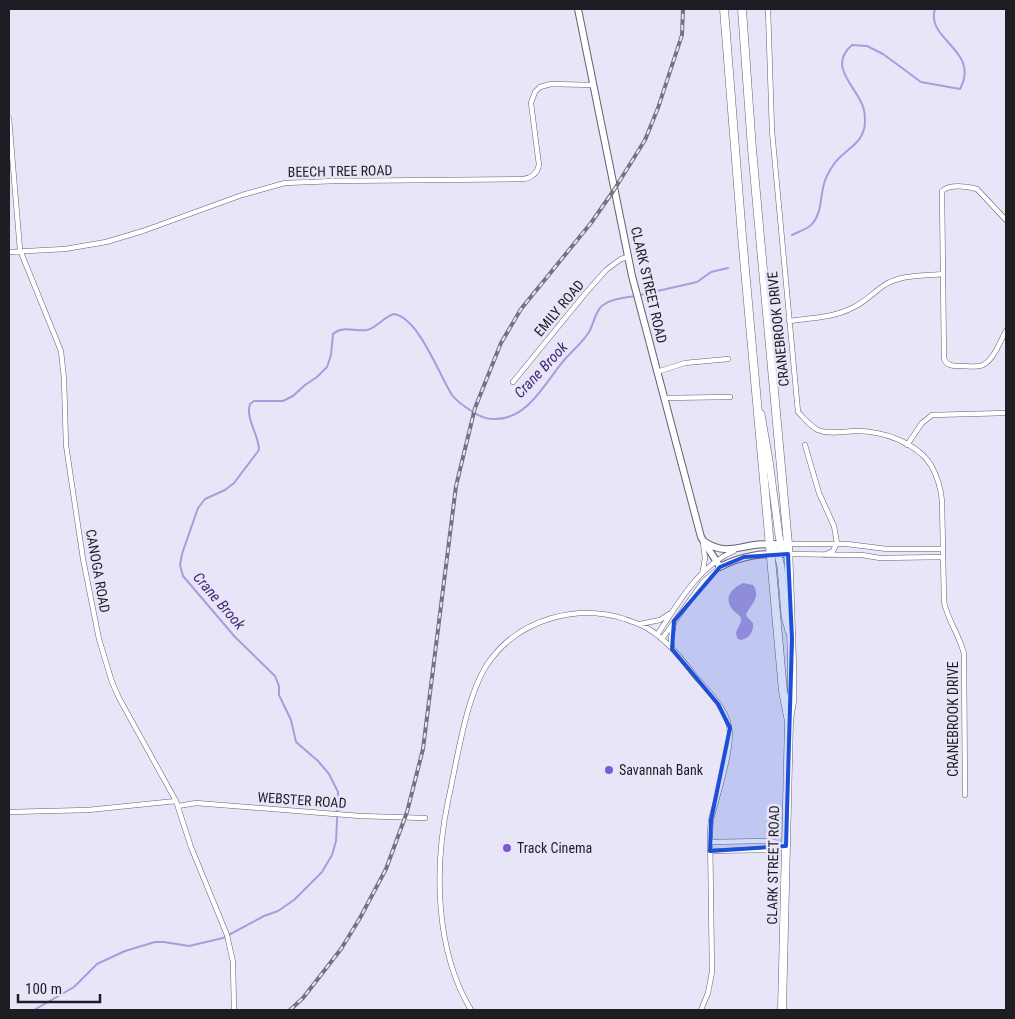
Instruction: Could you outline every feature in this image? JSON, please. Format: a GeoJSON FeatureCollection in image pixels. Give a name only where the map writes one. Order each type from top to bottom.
{"type":"FeatureCollection","features":[{"type":"Feature","properties":{"kind":"highway","name":"CLARK STREET ROAD"},"geometry":{"type":"LineString","coordinates":[[724,9],[756,394],[771,544],[775,554],[783,691],[789,721]]}},
{"type":"Feature","properties":{"kind":"highway","name":"CLARK STREET ROAD"},"geometry":{"type":"LineString","coordinates":[[742,9],[784,544],[788,554],[792,639],[792,702],[789,721],[782,1010]]}},
{"type":"Feature","properties":{"kind":"main road"},"geometry":{"type":"LineString","coordinates":[[756,394],[765,433],[784,544]]}},
{"type":"Feature","properties":{"kind":"main road"},"geometry":{"type":"LineString","coordinates":[[775,554],[781,567],[785,616],[792,639]]}},
{"type":"Feature","properties":{"kind":"street","name":"CLARK STREET ROAD"},"geometry":{"type":"LineString","coordinates":[[578,9],[628,257],[644,325],[702,540],[720,567]]}},
{"type":"Feature","properties":{"kind":"street","name":"CRANEBROOK DRIVE"},"geometry":{"type":"LineString","coordinates":[[768,9],[772,131],[788,321],[798,412],[809,424],[823,431],[857,431],[884,434],[914,448],[930,464],[941,490],[946,611],[964,654],[965,795]]}},
{"type":"Feature","properties":{"kind":"street","name":"BEECH TREE ROAD"},"geometry":{"type":"LineString","coordinates":[[9,252],[65,249],[106,242],[143,231],[242,195],[285,183],[529,178],[537,172],[539,165],[531,103],[534,92],[546,84],[593,85]]}},
{"type":"Feature","properties":{"kind":"street","name":"CANOGA ROAD"},"geometry":{"type":"LineString","coordinates":[[9,118],[20,251],[61,352],[64,379],[66,446],[89,592],[104,658],[119,698],[177,804],[191,846],[216,907],[231,949],[234,1010]]}},
{"type":"Feature","properties":{"kind":"street"},"geometry":{"type":"LineString","coordinates":[[1006,220],[976,189],[953,187],[944,190],[942,193],[944,359],[947,364],[956,366],[984,365],[990,360],[1006,331]]}},
{"type":"Feature","properties":{"kind":"street","name":"EMILY ROAD"},"geometry":{"type":"LineString","coordinates":[[513,382],[606,270],[621,259],[628,257]]}},
{"type":"Feature","properties":{"kind":"street"},"geometry":{"type":"LineString","coordinates":[[788,321],[831,315],[859,305],[891,281],[943,274]]}},
{"type":"Feature","properties":{"kind":"street"},"geometry":{"type":"LineString","coordinates":[[657,372],[685,363],[728,359]]}},
{"type":"Feature","properties":{"kind":"street"},"geometry":{"type":"LineString","coordinates":[[664,398],[730,397]]}},
{"type":"Feature","properties":{"kind":"street"},"geometry":{"type":"LineString","coordinates":[[907,444],[922,423],[932,414],[1006,413]]}},
{"type":"Feature","properties":{"kind":"street"},"geometry":{"type":"LineString","coordinates":[[804,445],[819,493],[834,526],[837,543],[833,552],[823,556]]}},
{"type":"Feature","properties":{"kind":"street"},"geometry":{"type":"LineString","coordinates":[[702,540],[716,548],[738,549]]}},
{"type":"Feature","properties":{"kind":"street"},"geometry":{"type":"LineString","coordinates":[[702,540],[705,558],[702,572]]}},
{"type":"Feature","properties":{"kind":"street"},"geometry":{"type":"LineString","coordinates":[[656,635],[702,572],[725,554],[738,549],[771,544],[837,543],[887,550],[943,548]]}},
{"type":"Feature","properties":{"kind":"street"},"geometry":{"type":"LineString","coordinates":[[662,639],[704,582],[720,567],[744,557],[788,554],[823,556],[862,555],[880,558],[943,557]]}},
{"type":"Feature","properties":{"kind":"street"},"geometry":{"type":"LineString","coordinates":[[640,624],[660,620],[674,610]]}},
{"type":"Feature","properties":{"kind":"street"},"geometry":{"type":"LineString","coordinates":[[471,1010],[455,972],[446,940],[441,908],[439,869],[447,809],[467,716],[477,685],[491,659],[503,646],[518,634],[548,619],[593,612],[640,624],[662,639],[672,648],[718,704],[730,728],[729,747],[711,820],[712,972],[708,992],[701,1010]]}},
{"type":"Feature","properties":{"kind":"street"},"geometry":{"type":"LineString","coordinates":[[672,648],[671,638],[674,621]]}},
{"type":"Feature","properties":{"kind":"street","name":"WEBSTER ROAD"},"geometry":{"type":"LineString","coordinates":[[9,812],[88,810],[196,803],[346,815],[425,818]]}},
{"type":"Feature","properties":{"kind":"street"},"geometry":{"type":"LineString","coordinates":[[710,842],[772,841],[786,846]]}},
{"type":"Feature","properties":{"kind":"street"},"geometry":{"type":"LineString","coordinates":[[710,851],[771,850],[786,846]]}},
{"type":"Feature","properties":{"kind":"highlighted area"},"geometry":{"type":"Polygon","coordinates":[[[788,554],[792,639],[786,846],[710,851],[711,820],[730,728],[718,704],[672,649],[674,621],[720,567],[744,557],[788,554]]]}},
{"type":"Feature","properties":{"kind":"shaded area"},"geometry":{"type":"Polygon","coordinates":[[[743,583],[753,585],[756,596],[746,614],[753,623],[753,629],[748,637],[740,640],[737,638],[736,633],[741,618],[732,609],[729,597],[735,588],[743,583]]]}},
{"type":"Feature","properties":{"kind":"waterway"},"geometry":{"type":"LineString","coordinates":[[792,235],[808,227],[815,220],[818,215],[827,175],[836,161],[857,142],[864,129],[863,106],[842,67],[845,52],[852,45],[867,46],[883,54],[921,82],[960,89],[965,76],[964,64],[938,29],[934,20],[935,9]]}},
{"type":"Feature","properties":{"kind":"waterway","name":"Crane Brook"},"geometry":{"type":"LineString","coordinates":[[640,295],[697,282],[711,272],[728,268]]}},
{"type":"Feature","properties":{"kind":"waterway","name":"Crane Brook"},"geometry":{"type":"LineString","coordinates":[[34,1010],[74,987],[97,964],[125,951],[155,942],[189,946],[223,938],[264,916],[278,911],[294,900],[322,872],[332,855],[336,841],[338,792],[329,774],[318,761],[296,742],[291,720],[279,695],[279,686],[275,676],[235,637],[183,576],[180,565],[198,508],[205,499],[225,490],[234,483],[259,450],[249,415],[250,404],[254,401],[283,401],[293,396],[327,367],[331,355],[333,334],[341,330],[371,329],[394,314],[403,318],[420,336],[456,400],[483,417],[494,419],[506,418],[517,413],[536,397],[566,358],[587,336],[598,310],[603,305],[616,299],[635,296]]}},
{"type":"Feature","properties":{"kind":"railway"},"geometry":{"type":"LineString","coordinates":[[290,1010],[303,998],[341,949],[360,918],[386,869],[407,812],[423,749],[456,486],[475,408],[501,343],[521,309],[591,223],[645,140],[658,108],[682,35],[683,9]]}},
{"type":"Feature","properties":{"kind":"place","name":"Savannah Bank"},"geometry":{"type":"Point","coordinates":[609,770]}},
{"type":"Feature","properties":{"kind":"place","name":"Track Cinema"},"geometry":{"type":"Point","coordinates":[507,848]}}]}
